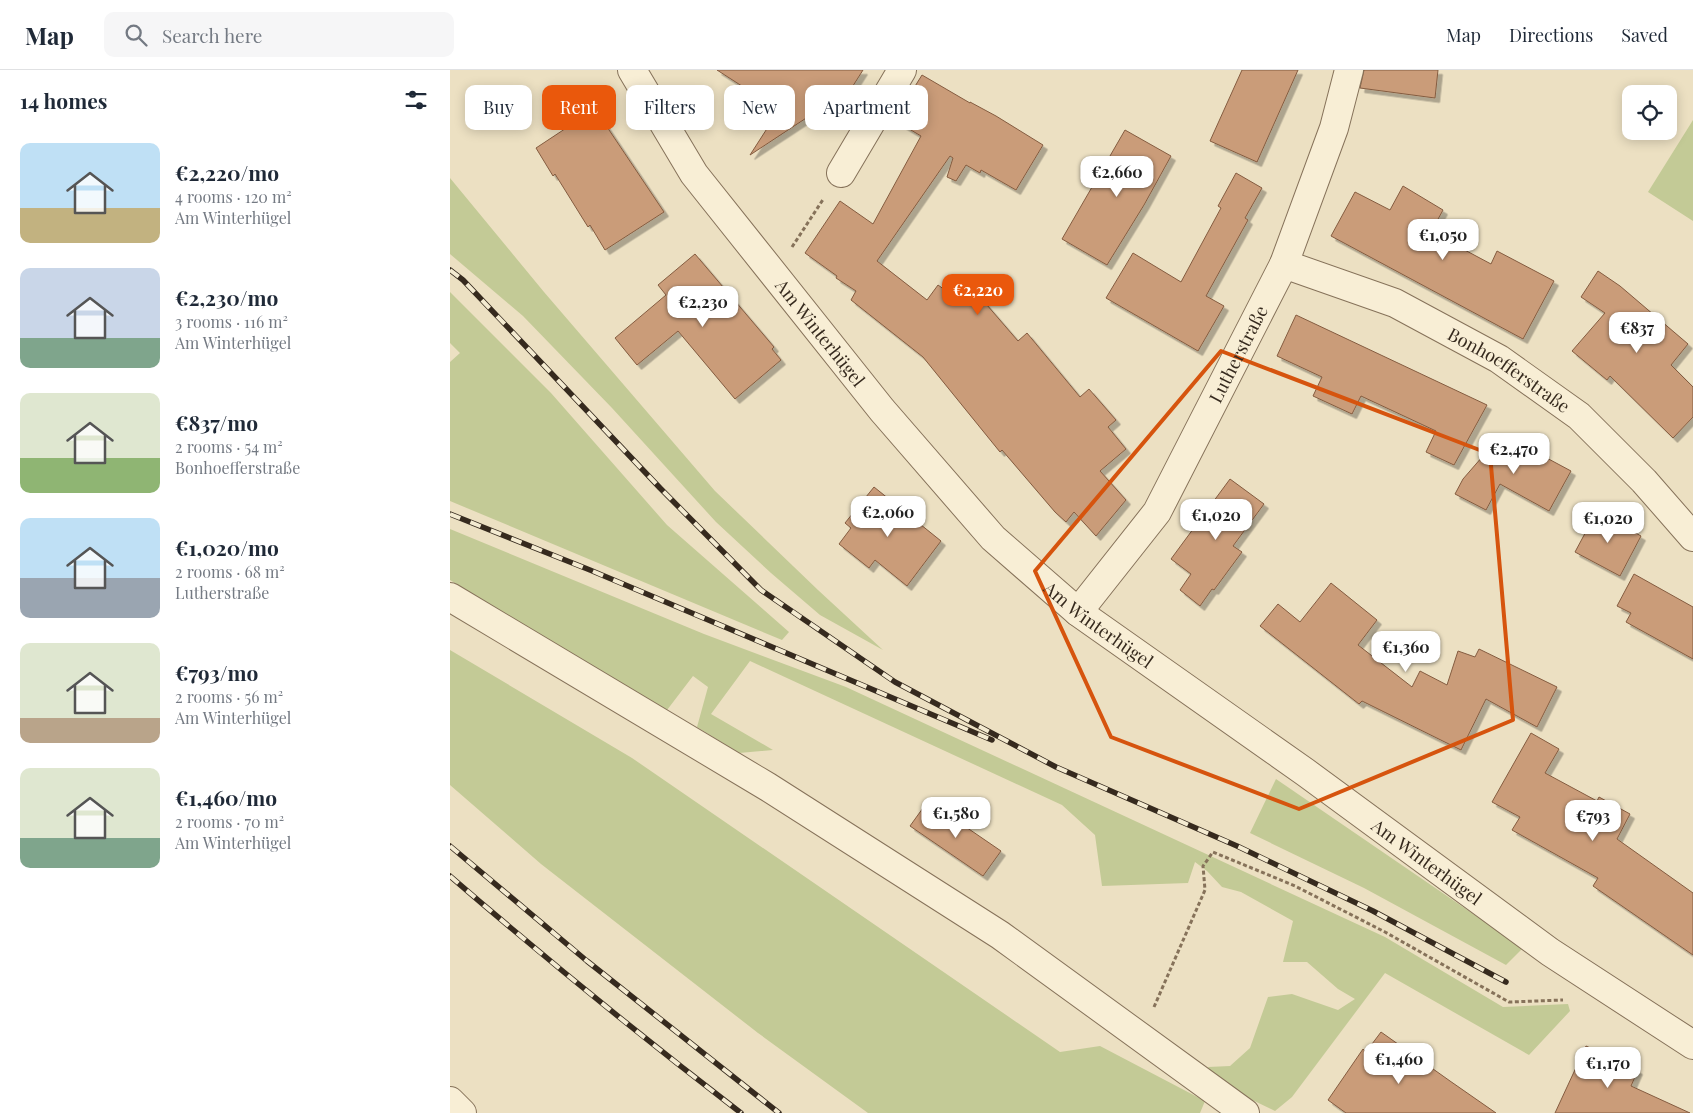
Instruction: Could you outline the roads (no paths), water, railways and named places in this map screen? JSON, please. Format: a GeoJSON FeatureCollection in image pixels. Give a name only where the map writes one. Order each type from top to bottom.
{"type":"FeatureCollection","features":[{"type":"Feature","properties":{"kind":"street","name":"Am Winterhügel"},"geometry":{"type":"LineString","coordinates":[[632,70],[694,174],[882,410],[993,538],[1078,612],[1306,772],[1550,952],[1693,1045]]}},
{"type":"Feature","properties":{"kind":"street"},"geometry":{"type":"LineString","coordinates":[[841,173],[902,70]]}},
{"type":"Feature","properties":{"kind":"street","name":"Lutherstraße"},"geometry":{"type":"LineString","coordinates":[[1078,612],[1157,512],[1284,264],[1334,128],[1349,70]]}},
{"type":"Feature","properties":{"kind":"street","name":"Bonhoefferstraße"},"geometry":{"type":"LineString","coordinates":[[1284,264],[1395,303],[1499,359],[1579,416],[1644,481],[1693,537]]}},
{"type":"Feature","properties":{"kind":"street"},"geometry":{"type":"LineString","coordinates":[[450,597],[768,788],[1000,935],[1245,1113]]}},
{"type":"Feature","properties":{"kind":"street"},"geometry":{"type":"LineString","coordinates":[[450,1101],[462,1113]]}},
{"type":"Feature","properties":{"kind":"railway"},"geometry":{"type":"LineString","coordinates":[[450,270],[463,280],[660,488],[761,590],[895,682],[1056,767],[1237,846],[1373,911],[1506,982]]}},
{"type":"Feature","properties":{"kind":"railway"},"geometry":{"type":"LineString","coordinates":[[450,514],[590,570],[992,740]]}},
{"type":"Feature","properties":{"kind":"railway"},"geometry":{"type":"LineString","coordinates":[[450,846],[587,961],[779,1113]]}},
{"type":"Feature","properties":{"kind":"railway"},"geometry":{"type":"LineString","coordinates":[[450,876],[594,997],[741,1113]]}}]}
